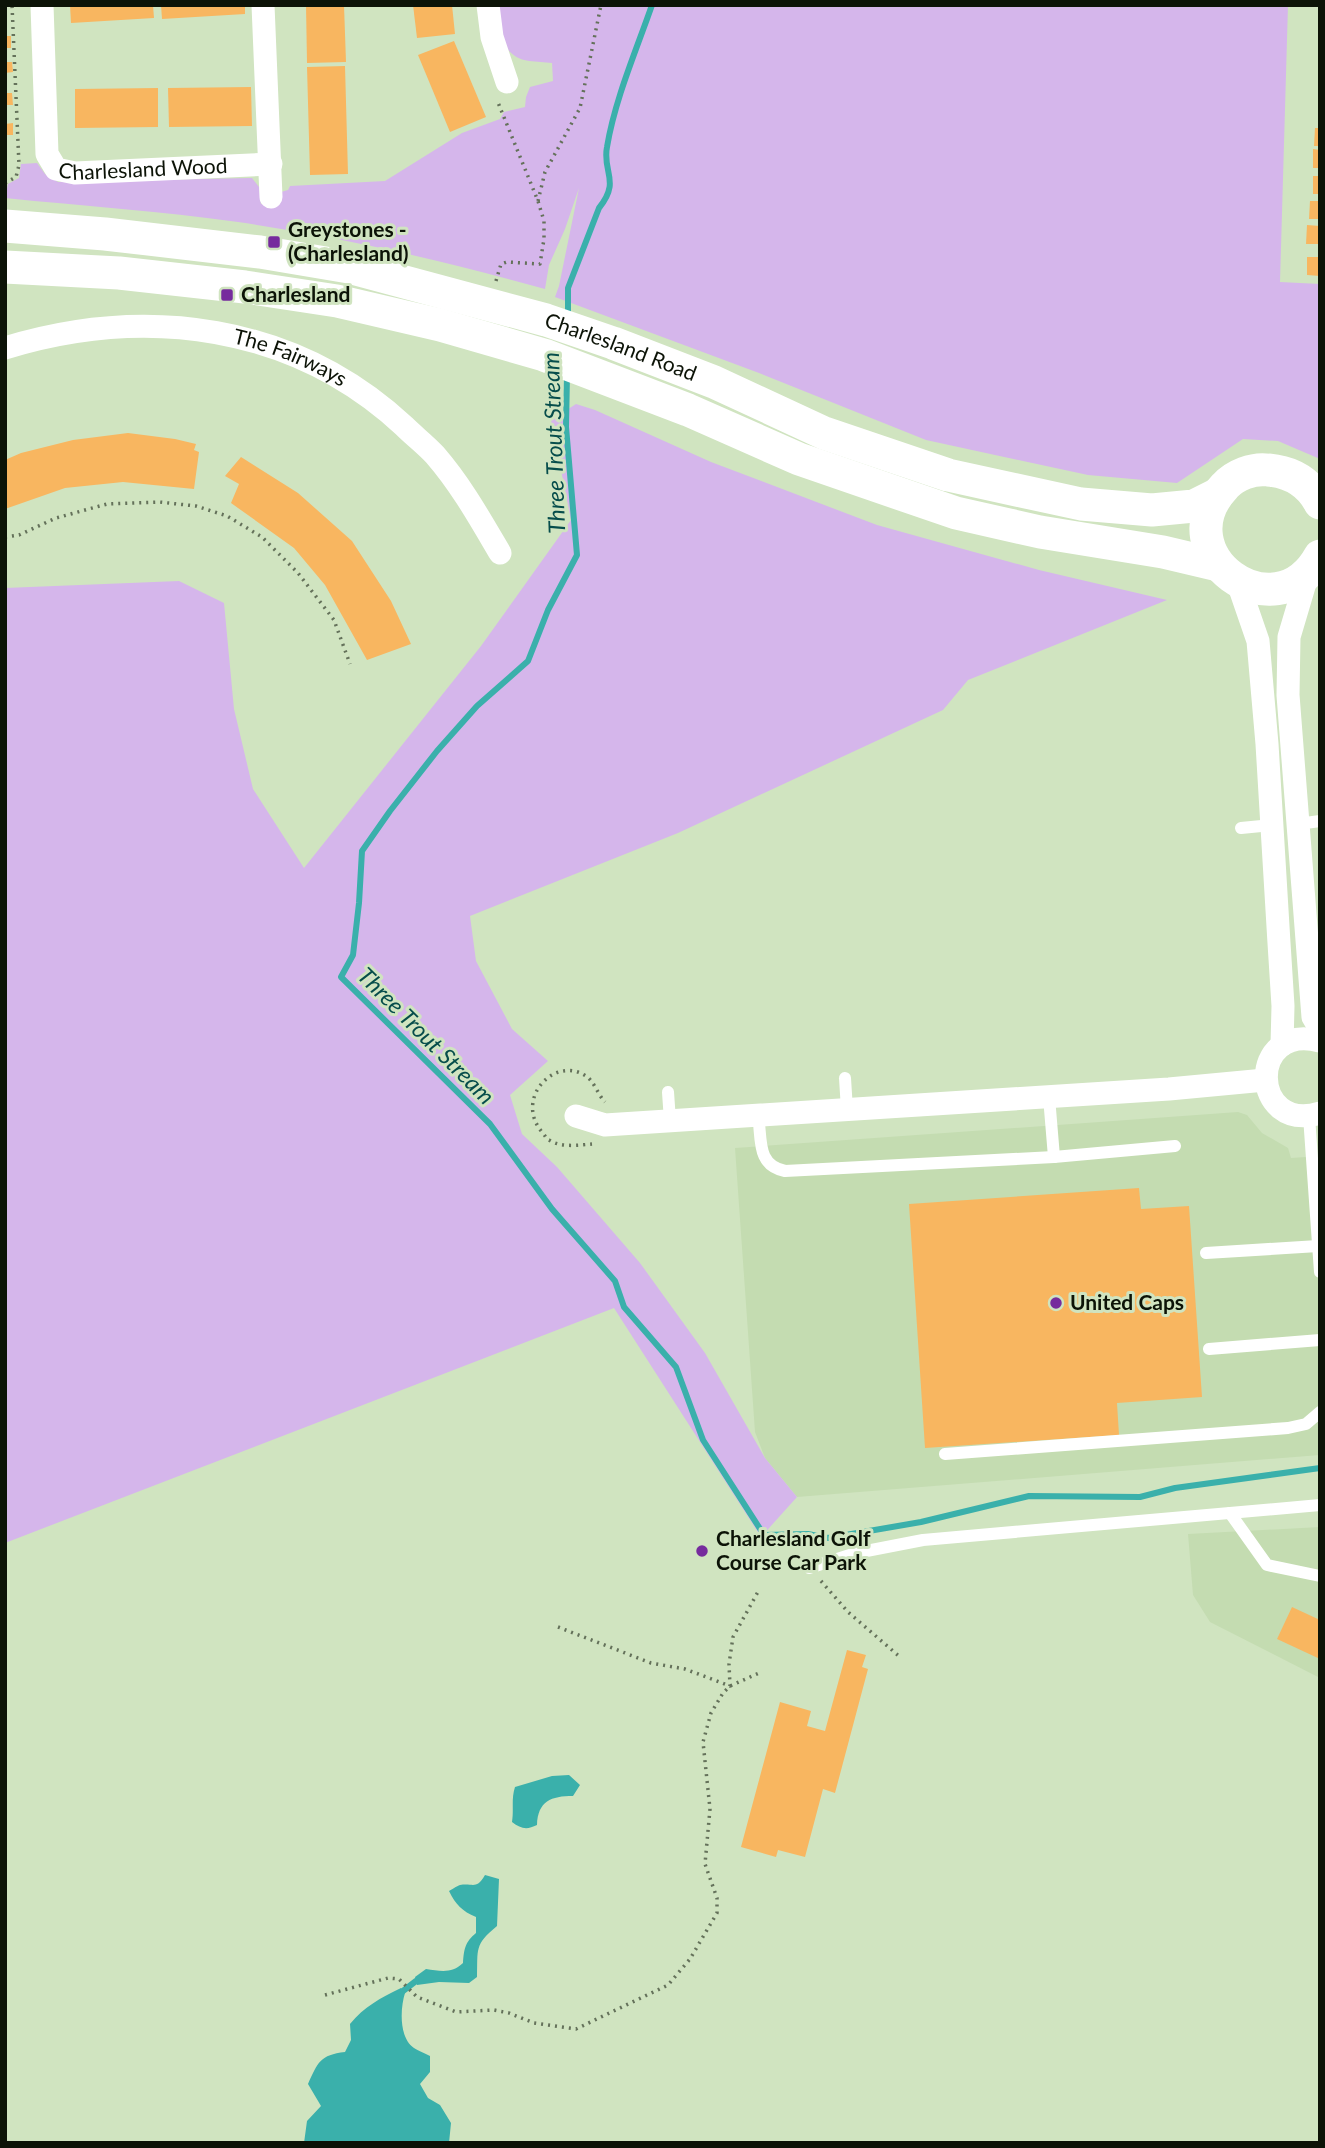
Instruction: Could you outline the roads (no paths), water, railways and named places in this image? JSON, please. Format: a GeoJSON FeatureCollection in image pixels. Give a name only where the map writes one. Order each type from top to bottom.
{"type":"FeatureCollection","features":[{"type":"Feature","properties":{"kind":"main road","name":"Charlesland Road"},"geometry":{"type":"LineString","coordinates":[[5,226],[105,234],[260,252],[349,267],[546,320],[613,343],[714,382],[824,433],[948,475],[1082,504],[1152,510],[1194,506],[1218,494],[1229,482],[1243,474],[1262,469],[1281,471],[1296,477],[1316,493]]}},
{"type":"Feature","properties":{"kind":"main road","name":"Charlesland Road"},"geometry":{"type":"LineString","coordinates":[[5,267],[119,273],[245,287],[337,301],[440,325],[544,355],[688,410],[799,459],[956,513],[1040,532],[1163,552],[1228,574],[1256,589],[1284,587],[1297,581],[1316,564]]}},
{"type":"Feature","properties":{"kind":"main road"},"geometry":{"type":"LineString","coordinates":[[1218,494],[1210,509],[1206,527],[1207,541],[1228,574]]}},
{"type":"Feature","properties":{"kind":"street","name":"Charlesland Wood"},"geometry":{"type":"LineString","coordinates":[[42,5],[47,154],[56,169],[75,173],[271,164]]}},
{"type":"Feature","properties":{"kind":"street"},"geometry":{"type":"LineString","coordinates":[[263,5],[271,197]]}},
{"type":"Feature","properties":{"kind":"street"},"geometry":{"type":"LineString","coordinates":[[488,5],[492,37],[507,82]]}},
{"type":"Feature","properties":{"kind":"street","name":"The Fairways"},"geometry":{"type":"LineString","coordinates":[[5,348],[38,338],[93,328],[148,326],[196,330],[258,341],[314,364],[379,403],[434,454],[467,497],[500,553]]}},
{"type":"Feature","properties":{"kind":"street"},"geometry":{"type":"LineString","coordinates":[[1316,564],[1289,637],[1288,695],[1309,823],[1313,1017],[1320,1028]]}},
{"type":"Feature","properties":{"kind":"street"},"geometry":{"type":"LineString","coordinates":[[1228,574],[1258,641],[1283,1006],[1282,1045]]}},
{"type":"Feature","properties":{"kind":"street"},"geometry":{"type":"LineString","coordinates":[[1314,1115],[1297,1116],[1285,1111],[1268,1093],[1265,1080],[1269,1060],[1282,1045],[1294,1039],[1320,1041]]}},
{"type":"Feature","properties":{"kind":"street"},"geometry":{"type":"LineString","coordinates":[[576,1116],[605,1125],[1049,1097],[1265,1080]]}},
{"type":"Feature","properties":{"kind":"lane"},"geometry":{"type":"LineString","coordinates":[[1241,828],[1272,825]]}},
{"type":"Feature","properties":{"kind":"lane"},"geometry":{"type":"LineString","coordinates":[[845,1078],[847,1110]]}},
{"type":"Feature","properties":{"kind":"lane"},"geometry":{"type":"LineString","coordinates":[[668,1092],[670,1121]]}},
{"type":"Feature","properties":{"kind":"lane"},"geometry":{"type":"LineString","coordinates":[[1049,1097],[1054,1157]]}},
{"type":"Feature","properties":{"kind":"lane"},"geometry":{"type":"LineString","coordinates":[[758,1115],[761,1148],[766,1163],[785,1171],[1054,1157],[1175,1146]]}},
{"type":"Feature","properties":{"kind":"lane"},"geometry":{"type":"LineString","coordinates":[[1314,1115],[1320,1272]]}},
{"type":"Feature","properties":{"kind":"lane"},"geometry":{"type":"LineString","coordinates":[[1206,1253],[1318,1246]]}},
{"type":"Feature","properties":{"kind":"lane"},"geometry":{"type":"LineString","coordinates":[[1209,1349],[1320,1340]]}},
{"type":"Feature","properties":{"kind":"lane"},"geometry":{"type":"LineString","coordinates":[[945,1454],[1288,1429],[1306,1423],[1320,1412]]}},
{"type":"Feature","properties":{"kind":"lane"},"geometry":{"type":"LineString","coordinates":[[809,1568],[856,1553],[923,1540],[1320,1505]]}},
{"type":"Feature","properties":{"kind":"lane"},"geometry":{"type":"LineString","coordinates":[[1230,1513],[1267,1565],[1320,1576]]}},
{"type":"Feature","properties":{"kind":"water"},"geometry":{"type":"Polygon","coordinates":[[[569,1775],[580,1785],[573,1796],[547,1801],[540,1810],[537,1825],[533,1827],[524,1828],[512,1822],[515,1787],[552,1776],[569,1775]]]}},
{"type":"Feature","properties":{"kind":"water"},"geometry":{"type":"Polygon","coordinates":[[[485,1875],[499,1879],[497,1926],[484,1938],[479,1948],[477,1977],[469,1983],[439,1982],[417,1985],[415,1977],[426,1969],[450,1970],[463,1963],[466,1946],[476,1933],[476,1917],[460,1907],[449,1891],[460,1885],[477,1884],[485,1875]]]}},
{"type":"Feature","properties":{"kind":"water"},"geometry":{"type":"Polygon","coordinates":[[[401,1988],[405,1993],[402,2007],[403,2030],[409,2043],[430,2056],[430,2072],[420,2084],[428,2098],[440,2105],[451,2123],[449,2143],[304,2143],[307,2121],[321,2106],[308,2084],[318,2065],[330,2055],[345,2052],[351,2040],[350,2024],[361,2013],[373,2003],[401,1988]]]}},
{"type":"Feature","properties":{"kind":"waterway","name":"Three Trout Stream"},"geometry":{"type":"LineString","coordinates":[[568,318],[568,288],[599,208],[609,191],[606,156],[615,111],[652,5]]}},
{"type":"Feature","properties":{"kind":"waterway","name":"Three Trout Stream"},"geometry":{"type":"LineString","coordinates":[[567,375],[566,427],[577,555],[548,610],[528,661],[477,706],[437,751],[362,851],[353,955],[341,977],[490,1124],[552,1209],[615,1281],[624,1307],[676,1367],[703,1440],[764,1535],[808,1534],[828,1538],[921,1522],[1029,1496],[1140,1497],[1175,1488],[1320,1468]]}},
{"type":"Feature","properties":{"kind":"waterway"},"geometry":{"type":"LineString","coordinates":[[403,1991],[416,1981]]}},
{"type":"Feature","properties":{"kind":"place","name":"Greystones - (Charlesland)"},"geometry":{"type":"Point","coordinates":[274,242]}},
{"type":"Feature","properties":{"kind":"place","name":"Charlesland"},"geometry":{"type":"Point","coordinates":[227,295]}},
{"type":"Feature","properties":{"kind":"place","name":"United Caps"},"geometry":{"type":"Point","coordinates":[1056,1303]}},
{"type":"Feature","properties":{"kind":"place","name":"Charlesland Golf Course Car Park"},"geometry":{"type":"Point","coordinates":[702,1551]}}]}
